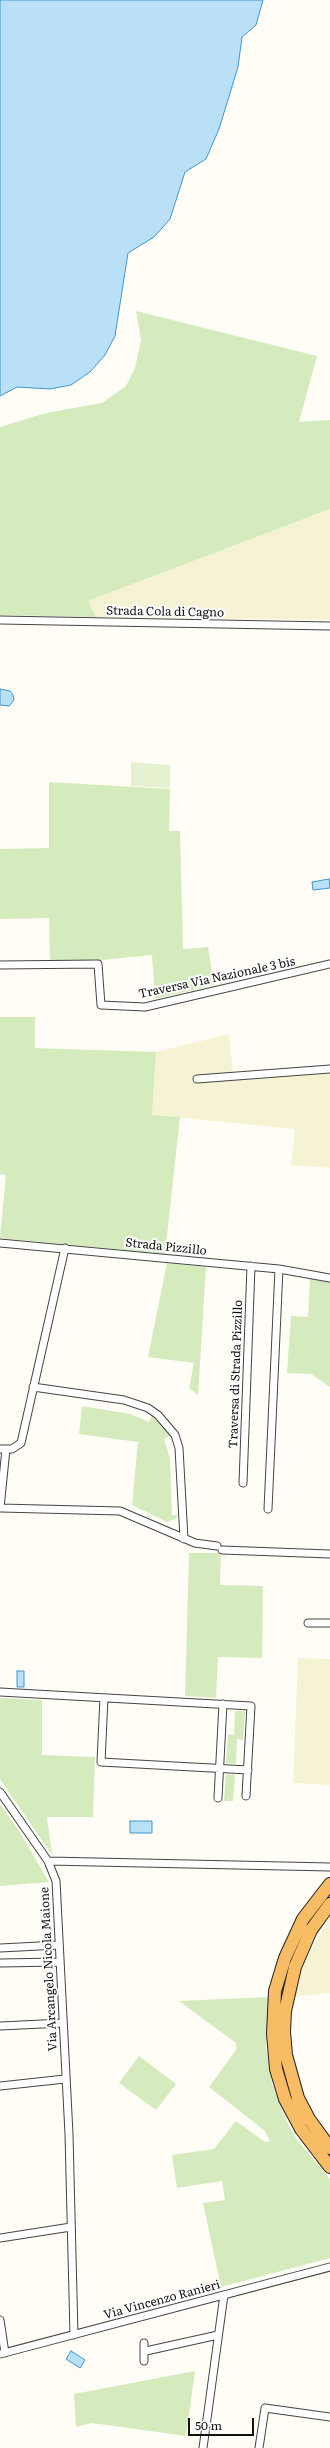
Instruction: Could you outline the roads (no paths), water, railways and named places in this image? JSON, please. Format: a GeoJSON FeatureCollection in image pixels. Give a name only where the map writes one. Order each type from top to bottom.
{"type":"FeatureCollection","features":[{"type":"Feature","properties":{"kind":"highway"},"geometry":{"type":"LineString","coordinates":[[330,1884],[304,1919],[285,1958],[275,1991],[272,2034],[276,2069],[285,2099],[301,2130],[330,2167]]}},
{"type":"Feature","properties":{"kind":"highway"},"geometry":{"type":"LineString","coordinates":[[330,1904],[311,1930],[295,1967],[286,2004],[284,2032],[286,2055],[298,2098],[309,2119],[330,2148]]}},
{"type":"Feature","properties":{"kind":"street","name":"Strada Cola di Cagno"},"geometry":{"type":"LineString","coordinates":[[0,620],[330,626]]}},
{"type":"Feature","properties":{"kind":"street","name":"Traversa Via Nazionale 3 bis"},"geometry":{"type":"LineString","coordinates":[[0,965],[98,964],[102,1005],[145,1007],[330,964]]}},
{"type":"Feature","properties":{"kind":"street"},"geometry":{"type":"LineString","coordinates":[[197,1079],[330,1069]]}},
{"type":"Feature","properties":{"kind":"street","name":"Strada Pizzillo"},"geometry":{"type":"LineString","coordinates":[[0,1243],[251,1266],[279,1269],[330,1278]]}},
{"type":"Feature","properties":{"kind":"street"},"geometry":{"type":"LineString","coordinates":[[65,1248],[21,1443],[12,1449],[3,1449],[0,1508],[120,1511],[194,1543],[220,1548],[330,1554]]}},
{"type":"Feature","properties":{"kind":"street","name":"Traversa di Strada Pizzillo"},"geometry":{"type":"LineString","coordinates":[[243,1482],[251,1266]]}},
{"type":"Feature","properties":{"kind":"street"},"geometry":{"type":"LineString","coordinates":[[268,1508],[279,1269]]}},
{"type":"Feature","properties":{"kind":"street"},"geometry":{"type":"LineString","coordinates":[[33,1387],[124,1400],[148,1408],[158,1414],[174,1435],[179,1448],[184,1539]]}},
{"type":"Feature","properties":{"kind":"street"},"geometry":{"type":"LineString","coordinates":[[308,1623],[330,1623]]}},
{"type":"Feature","properties":{"kind":"street"},"geometry":{"type":"LineString","coordinates":[[0,1692],[251,1706],[246,1796]]}},
{"type":"Feature","properties":{"kind":"street"},"geometry":{"type":"LineString","coordinates":[[104,1698],[101,1762],[248,1770]]}},
{"type":"Feature","properties":{"kind":"street"},"geometry":{"type":"LineString","coordinates":[[218,1798],[223,1704]]}},
{"type":"Feature","properties":{"kind":"street","name":"Via Arcangelo Nicola Maione"},"geometry":{"type":"LineString","coordinates":[[0,1792],[48,1861],[56,1881],[69,2134],[74,2335]]}},
{"type":"Feature","properties":{"kind":"street"},"geometry":{"type":"LineString","coordinates":[[48,1861],[330,1866]]}},
{"type":"Feature","properties":{"kind":"street"},"geometry":{"type":"LineString","coordinates":[[0,1948],[59,1945]]}},
{"type":"Feature","properties":{"kind":"street"},"geometry":{"type":"LineString","coordinates":[[0,1964],[60,1962]]}},
{"type":"Feature","properties":{"kind":"street"},"geometry":{"type":"LineString","coordinates":[[0,2026],[63,2023]]}},
{"type":"Feature","properties":{"kind":"street"},"geometry":{"type":"LineString","coordinates":[[0,2086],[65,2079]]}},
{"type":"Feature","properties":{"kind":"street"},"geometry":{"type":"LineString","coordinates":[[0,2238],[71,2227]]}},
{"type":"Feature","properties":{"kind":"street","name":"Via Vincenzo Ranieri"},"geometry":{"type":"LineString","coordinates":[[3,2354],[330,2267]]}},
{"type":"Feature","properties":{"kind":"street"},"geometry":{"type":"LineString","coordinates":[[203,2448],[224,2295]]}},
{"type":"Feature","properties":{"kind":"street"},"geometry":{"type":"LineString","coordinates":[[0,2320],[3,2354]]}},
{"type":"Feature","properties":{"kind":"street"},"geometry":{"type":"LineString","coordinates":[[146,2351],[218,2335]]}},
{"type":"Feature","properties":{"kind":"street"},"geometry":{"type":"LineString","coordinates":[[144,2343],[146,2351],[144,2361]]}},
{"type":"Feature","properties":{"kind":"street"},"geometry":{"type":"LineString","coordinates":[[259,2448],[265,2408],[330,2417]]}},
{"type":"Feature","properties":{"kind":"water"},"geometry":{"type":"Polygon","coordinates":[[[0,0],[263,0],[256,25],[242,37],[238,67],[219,129],[206,159],[185,172],[170,219],[154,237],[128,253],[115,336],[105,355],[90,372],[71,385],[50,389],[17,387],[0,396],[0,0]]]}},
{"type":"Feature","properties":{"kind":"water"},"geometry":{"type":"Polygon","coordinates":[[[0,689],[10,691],[13,695],[14,700],[9,706],[0,705],[0,689]]]}},
{"type":"Feature","properties":{"kind":"water"},"geometry":{"type":"Polygon","coordinates":[[[329,879],[330,888],[313,890],[312,882],[329,879]]]}},
{"type":"Feature","properties":{"kind":"water"},"geometry":{"type":"Polygon","coordinates":[[[17,1671],[24,1671],[24,1687],[17,1687],[17,1671]]]}},
{"type":"Feature","properties":{"kind":"water"},"geometry":{"type":"Polygon","coordinates":[[[130,1821],[152,1821],[152,1833],[130,1833],[130,1821]]]}},
{"type":"Feature","properties":{"kind":"water"},"geometry":{"type":"Polygon","coordinates":[[[71,2351],[85,2360],[80,2368],[66,2359],[71,2351]]]}}]}
